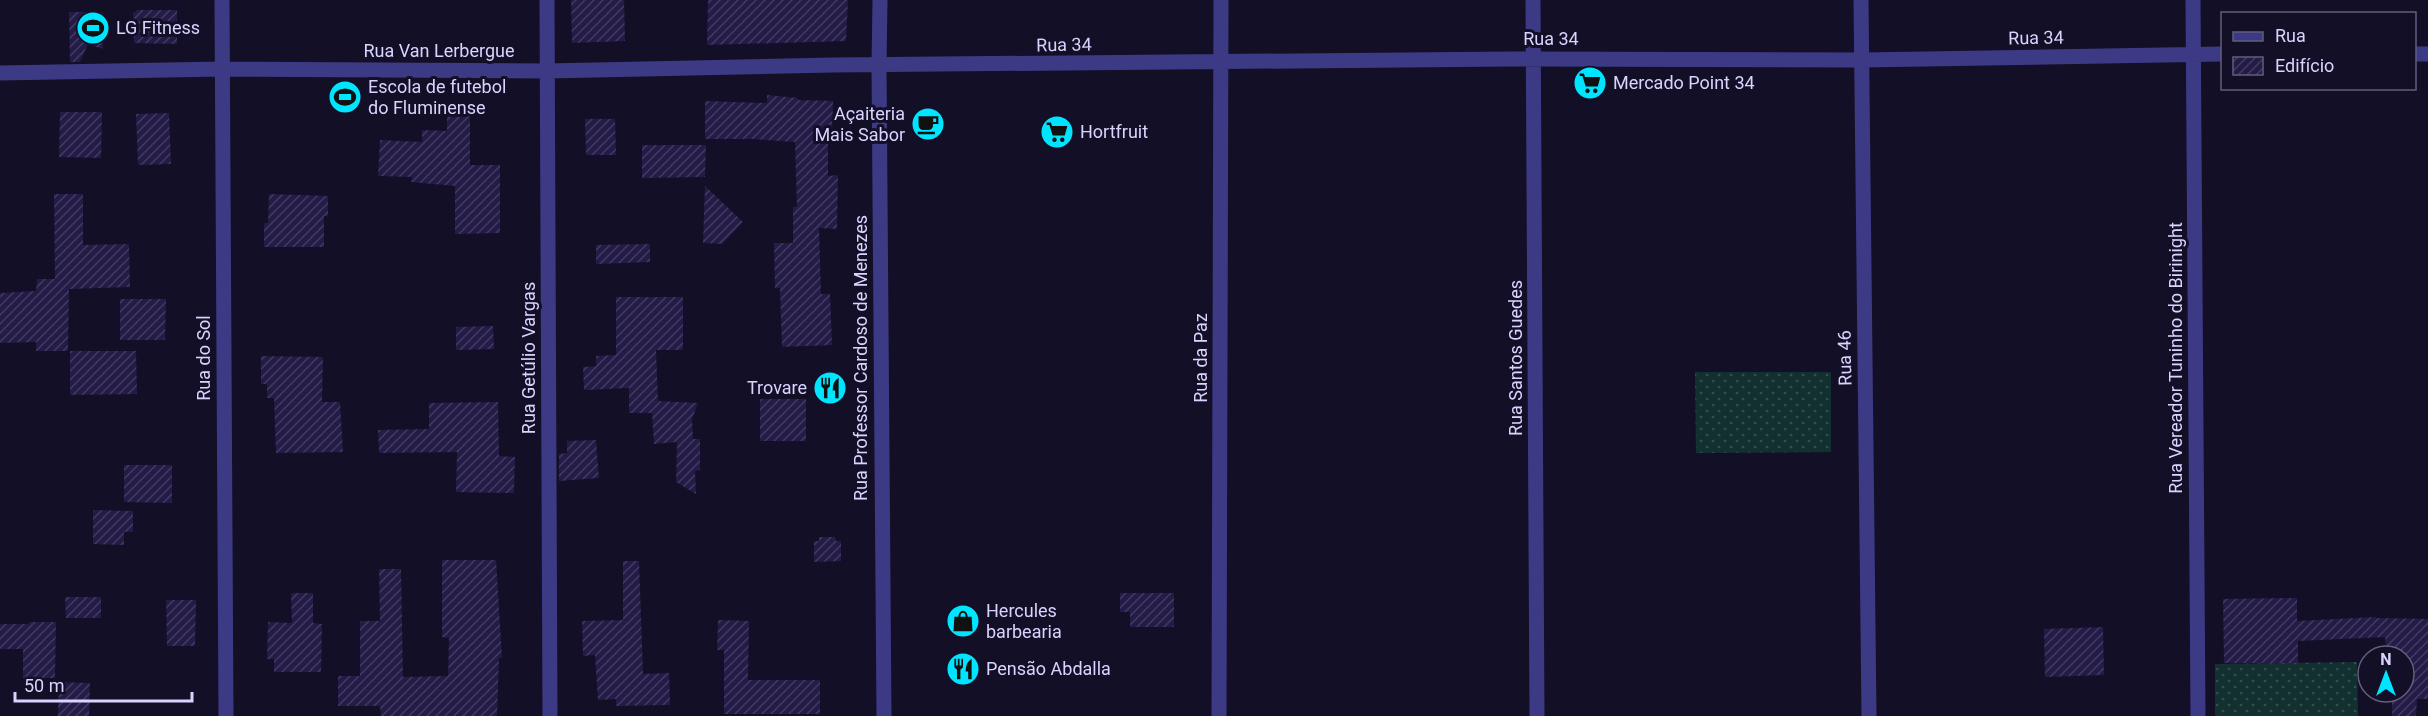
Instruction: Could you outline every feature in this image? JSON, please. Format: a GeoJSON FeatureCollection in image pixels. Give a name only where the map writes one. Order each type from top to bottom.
{"type":"FeatureCollection","features":[{"type":"Feature","properties":{"kind":"street","name":"Rua do Sol"},"geometry":{"type":"LineString","coordinates":[[222,0],[226,716]]}},
{"type":"Feature","properties":{"kind":"street","name":"Rua Getúlio Vargas"},"geometry":{"type":"LineString","coordinates":[[546,0],[550,716]]}},
{"type":"Feature","properties":{"kind":"street","name":"Rua Professor Cardoso de Menezes"},"geometry":{"type":"LineString","coordinates":[[880,0],[884,716]]}},
{"type":"Feature","properties":{"kind":"street","name":"Rua da Paz"},"geometry":{"type":"LineString","coordinates":[[1219,716],[1221,0]]}},
{"type":"Feature","properties":{"kind":"street","name":"Rua Santos Guedes"},"geometry":{"type":"LineString","coordinates":[[1533,0],[1537,716]]}},
{"type":"Feature","properties":{"kind":"street","name":"Rua 46"},"geometry":{"type":"LineString","coordinates":[[1861,0],[1869,716]]}},
{"type":"Feature","properties":{"kind":"street","name":"Rua Vereador Tuninho do Birinight"},"geometry":{"type":"LineString","coordinates":[[2193,0],[2198,716]]}},
{"type":"Feature","properties":{"kind":"street","name":"Rua 34"},"geometry":{"type":"LineString","coordinates":[[879,65],[1533,59],[1862,60],[2221,54]]}},
{"type":"Feature","properties":{"kind":"street","name":"Rua Van Lerbergue"},"geometry":{"type":"LineString","coordinates":[[0,73],[222,69],[547,71],[879,65]]}},
{"type":"Feature","properties":{"kind":"green space"},"geometry":{"type":"Polygon","coordinates":[[[1695,372],[1831,372],[1831,452],[1696,453],[1695,372]]]}},
{"type":"Feature","properties":{"kind":"green space"},"geometry":{"type":"Polygon","coordinates":[[[2356,662],[2358,716],[2215,716],[2215,664],[2356,662]]]}},
{"type":"Feature","properties":{"kind":"building"},"geometry":{"type":"Polygon","coordinates":[[[571,0],[624,0],[625,41],[572,43],[571,0]]]}},
{"type":"Feature","properties":{"kind":"building"},"geometry":{"type":"Polygon","coordinates":[[[708,0],[848,0],[846,41],[707,45],[708,0]]]}},
{"type":"Feature","properties":{"kind":"building"},"geometry":{"type":"Polygon","coordinates":[[[136,10],[177,10],[177,44],[134,43],[133,12],[136,10]]]}},
{"type":"Feature","properties":{"kind":"building","name":"LG Fitness"},"geometry":{"type":"Polygon","coordinates":[[[69,12],[103,12],[103,49],[88,44],[80,62],[70,62],[69,12]]]}},
{"type":"Feature","properties":{"kind":"building"},"geometry":{"type":"Polygon","coordinates":[[[767,95],[798,98],[798,100],[833,101],[832,138],[828,138],[828,176],[838,175],[837,229],[819,228],[821,294],[830,294],[832,345],[782,347],[780,288],[775,288],[774,243],[793,243],[793,207],[797,207],[795,142],[705,139],[705,101],[767,103],[767,95]]]}},
{"type":"Feature","properties":{"kind":"building"},"geometry":{"type":"Polygon","coordinates":[[[60,112],[102,112],[101,158],[59,157],[60,112]]]}},
{"type":"Feature","properties":{"kind":"building"},"geometry":{"type":"Polygon","coordinates":[[[169,113],[171,164],[138,165],[136,114],[169,113]]]}},
{"type":"Feature","properties":{"kind":"building"},"geometry":{"type":"Polygon","coordinates":[[[447,114],[470,114],[470,165],[500,165],[500,233],[455,234],[455,186],[411,182],[412,177],[378,176],[380,140],[422,142],[422,130],[447,131],[447,114]]]}},
{"type":"Feature","properties":{"kind":"building"},"geometry":{"type":"Polygon","coordinates":[[[585,119],[615,119],[616,155],[586,155],[585,119]]]}},
{"type":"Feature","properties":{"kind":"building"},"geometry":{"type":"Polygon","coordinates":[[[642,145],[706,145],[705,177],[642,178],[642,145]]]}},
{"type":"Feature","properties":{"kind":"building"},"geometry":{"type":"Polygon","coordinates":[[[705,186],[743,222],[722,244],[703,243],[705,186]]]}},
{"type":"Feature","properties":{"kind":"building"},"geometry":{"type":"Polygon","coordinates":[[[54,194],[83,194],[83,245],[129,244],[130,287],[69,289],[68,351],[36,351],[36,342],[0,343],[0,293],[36,291],[37,279],[55,279],[54,194]]]}},
{"type":"Feature","properties":{"kind":"building"},"geometry":{"type":"Polygon","coordinates":[[[269,194],[328,196],[328,216],[324,216],[324,247],[264,247],[264,223],[268,223],[269,194]]]}},
{"type":"Feature","properties":{"kind":"building"},"geometry":{"type":"Polygon","coordinates":[[[650,244],[650,262],[596,264],[596,245],[650,244]]]}},
{"type":"Feature","properties":{"kind":"building"},"geometry":{"type":"Polygon","coordinates":[[[616,297],[683,297],[683,350],[656,350],[658,401],[698,403],[692,419],[693,439],[700,439],[700,470],[695,471],[696,494],[676,482],[677,442],[654,444],[652,413],[629,413],[629,388],[584,390],[583,367],[596,366],[596,356],[616,355],[616,297]]]}},
{"type":"Feature","properties":{"kind":"building"},"geometry":{"type":"Polygon","coordinates":[[[120,299],[166,299],[165,340],[120,340],[120,299]]]}},
{"type":"Feature","properties":{"kind":"building"},"geometry":{"type":"Polygon","coordinates":[[[493,326],[494,349],[456,350],[456,327],[493,326]]]}},
{"type":"Feature","properties":{"kind":"building"},"geometry":{"type":"Polygon","coordinates":[[[70,351],[136,351],[137,394],[70,395],[70,351]]]}},
{"type":"Feature","properties":{"kind":"building"},"geometry":{"type":"Polygon","coordinates":[[[261,356],[323,357],[322,402],[340,402],[343,452],[276,453],[274,398],[267,398],[267,384],[261,384],[261,356]]]}},
{"type":"Feature","properties":{"kind":"building"},"geometry":{"type":"Polygon","coordinates":[[[760,399],[806,399],[806,441],[760,441],[760,399]]]}},
{"type":"Feature","properties":{"kind":"building"},"geometry":{"type":"Polygon","coordinates":[[[498,402],[499,456],[515,457],[514,493],[456,492],[457,452],[379,453],[378,430],[429,429],[429,403],[498,402]]]}},
{"type":"Feature","properties":{"kind":"building"},"geometry":{"type":"Polygon","coordinates":[[[596,440],[599,478],[559,481],[559,454],[567,453],[567,441],[596,440]]]}},
{"type":"Feature","properties":{"kind":"building"},"geometry":{"type":"Polygon","coordinates":[[[124,465],[172,465],[172,503],[124,502],[124,465]]]}},
{"type":"Feature","properties":{"kind":"building"},"geometry":{"type":"Polygon","coordinates":[[[93,510],[133,511],[133,532],[124,532],[124,545],[93,544],[93,510]]]}},
{"type":"Feature","properties":{"kind":"building"},"geometry":{"type":"Polygon","coordinates":[[[819,537],[835,537],[836,541],[841,541],[841,561],[814,562],[814,541],[819,541],[819,537]]]}},
{"type":"Feature","properties":{"kind":"building"},"geometry":{"type":"Polygon","coordinates":[[[442,560],[496,560],[502,658],[499,658],[497,716],[381,716],[380,706],[338,706],[338,676],[360,676],[360,621],[380,621],[379,569],[401,569],[403,677],[448,676],[449,638],[442,637],[442,560]]]}},
{"type":"Feature","properties":{"kind":"building"},"geometry":{"type":"Polygon","coordinates":[[[623,561],[639,561],[643,674],[669,673],[670,705],[616,706],[616,699],[598,700],[595,655],[583,656],[582,621],[623,620],[623,561]]]}},
{"type":"Feature","properties":{"kind":"building"},"geometry":{"type":"Polygon","coordinates":[[[291,593],[313,593],[313,623],[322,624],[321,672],[274,672],[274,659],[267,659],[268,622],[292,623],[291,593]]]}},
{"type":"Feature","properties":{"kind":"building"},"geometry":{"type":"Polygon","coordinates":[[[1120,593],[1174,593],[1174,627],[1130,627],[1130,612],[1120,612],[1120,593]]]}},
{"type":"Feature","properties":{"kind":"building"},"geometry":{"type":"Polygon","coordinates":[[[65,597],[101,597],[101,618],[66,618],[65,597]]]}},
{"type":"Feature","properties":{"kind":"building"},"geometry":{"type":"Polygon","coordinates":[[[2297,598],[2297,621],[2376,617],[2428,619],[2428,699],[2417,699],[2416,716],[2392,716],[2392,704],[2416,704],[2416,644],[2385,644],[2385,637],[2298,641],[2298,663],[2224,663],[2223,599],[2297,598]]]}},
{"type":"Feature","properties":{"kind":"building"},"geometry":{"type":"Polygon","coordinates":[[[166,600],[196,600],[195,646],[167,646],[166,600]]]}},
{"type":"Feature","properties":{"kind":"building"},"geometry":{"type":"Polygon","coordinates":[[[718,620],[749,621],[748,680],[820,680],[820,714],[724,714],[724,650],[717,650],[718,620]]]}},
{"type":"Feature","properties":{"kind":"building"},"geometry":{"type":"Polygon","coordinates":[[[29,622],[56,622],[55,678],[23,678],[23,649],[0,649],[0,624],[29,624],[29,622]]]}},
{"type":"Feature","properties":{"kind":"building"},"geometry":{"type":"Polygon","coordinates":[[[2103,627],[2104,675],[2045,677],[2044,629],[2103,627]]]}},
{"type":"Feature","properties":{"kind":"building"},"geometry":{"type":"Polygon","coordinates":[[[59,682],[90,683],[89,716],[58,716],[59,682]]]}},
{"type":"Feature","properties":{"kind":"place","name":"LG Fitness"},"geometry":{"type":"Point","coordinates":[93,28]}},
{"type":"Feature","properties":{"kind":"place","name":"Mercado Point 34"},"geometry":{"type":"Point","coordinates":[1590,83]}},
{"type":"Feature","properties":{"kind":"place","name":"Escola de futebol do Fluminense"},"geometry":{"type":"Point","coordinates":[345,97]}},
{"type":"Feature","properties":{"kind":"place","name":"Açaiteria Mais Sabor"},"geometry":{"type":"Point","coordinates":[928,124]}},
{"type":"Feature","properties":{"kind":"place","name":"Hortfruit"},"geometry":{"type":"Point","coordinates":[1057,132]}},
{"type":"Feature","properties":{"kind":"place","name":"Trovare"},"geometry":{"type":"Point","coordinates":[830,388]}},
{"type":"Feature","properties":{"kind":"place","name":"Hercules barbearia"},"geometry":{"type":"Point","coordinates":[963,621]}},
{"type":"Feature","properties":{"kind":"place","name":"Pensão Abdalla"},"geometry":{"type":"Point","coordinates":[963,669]}}]}
